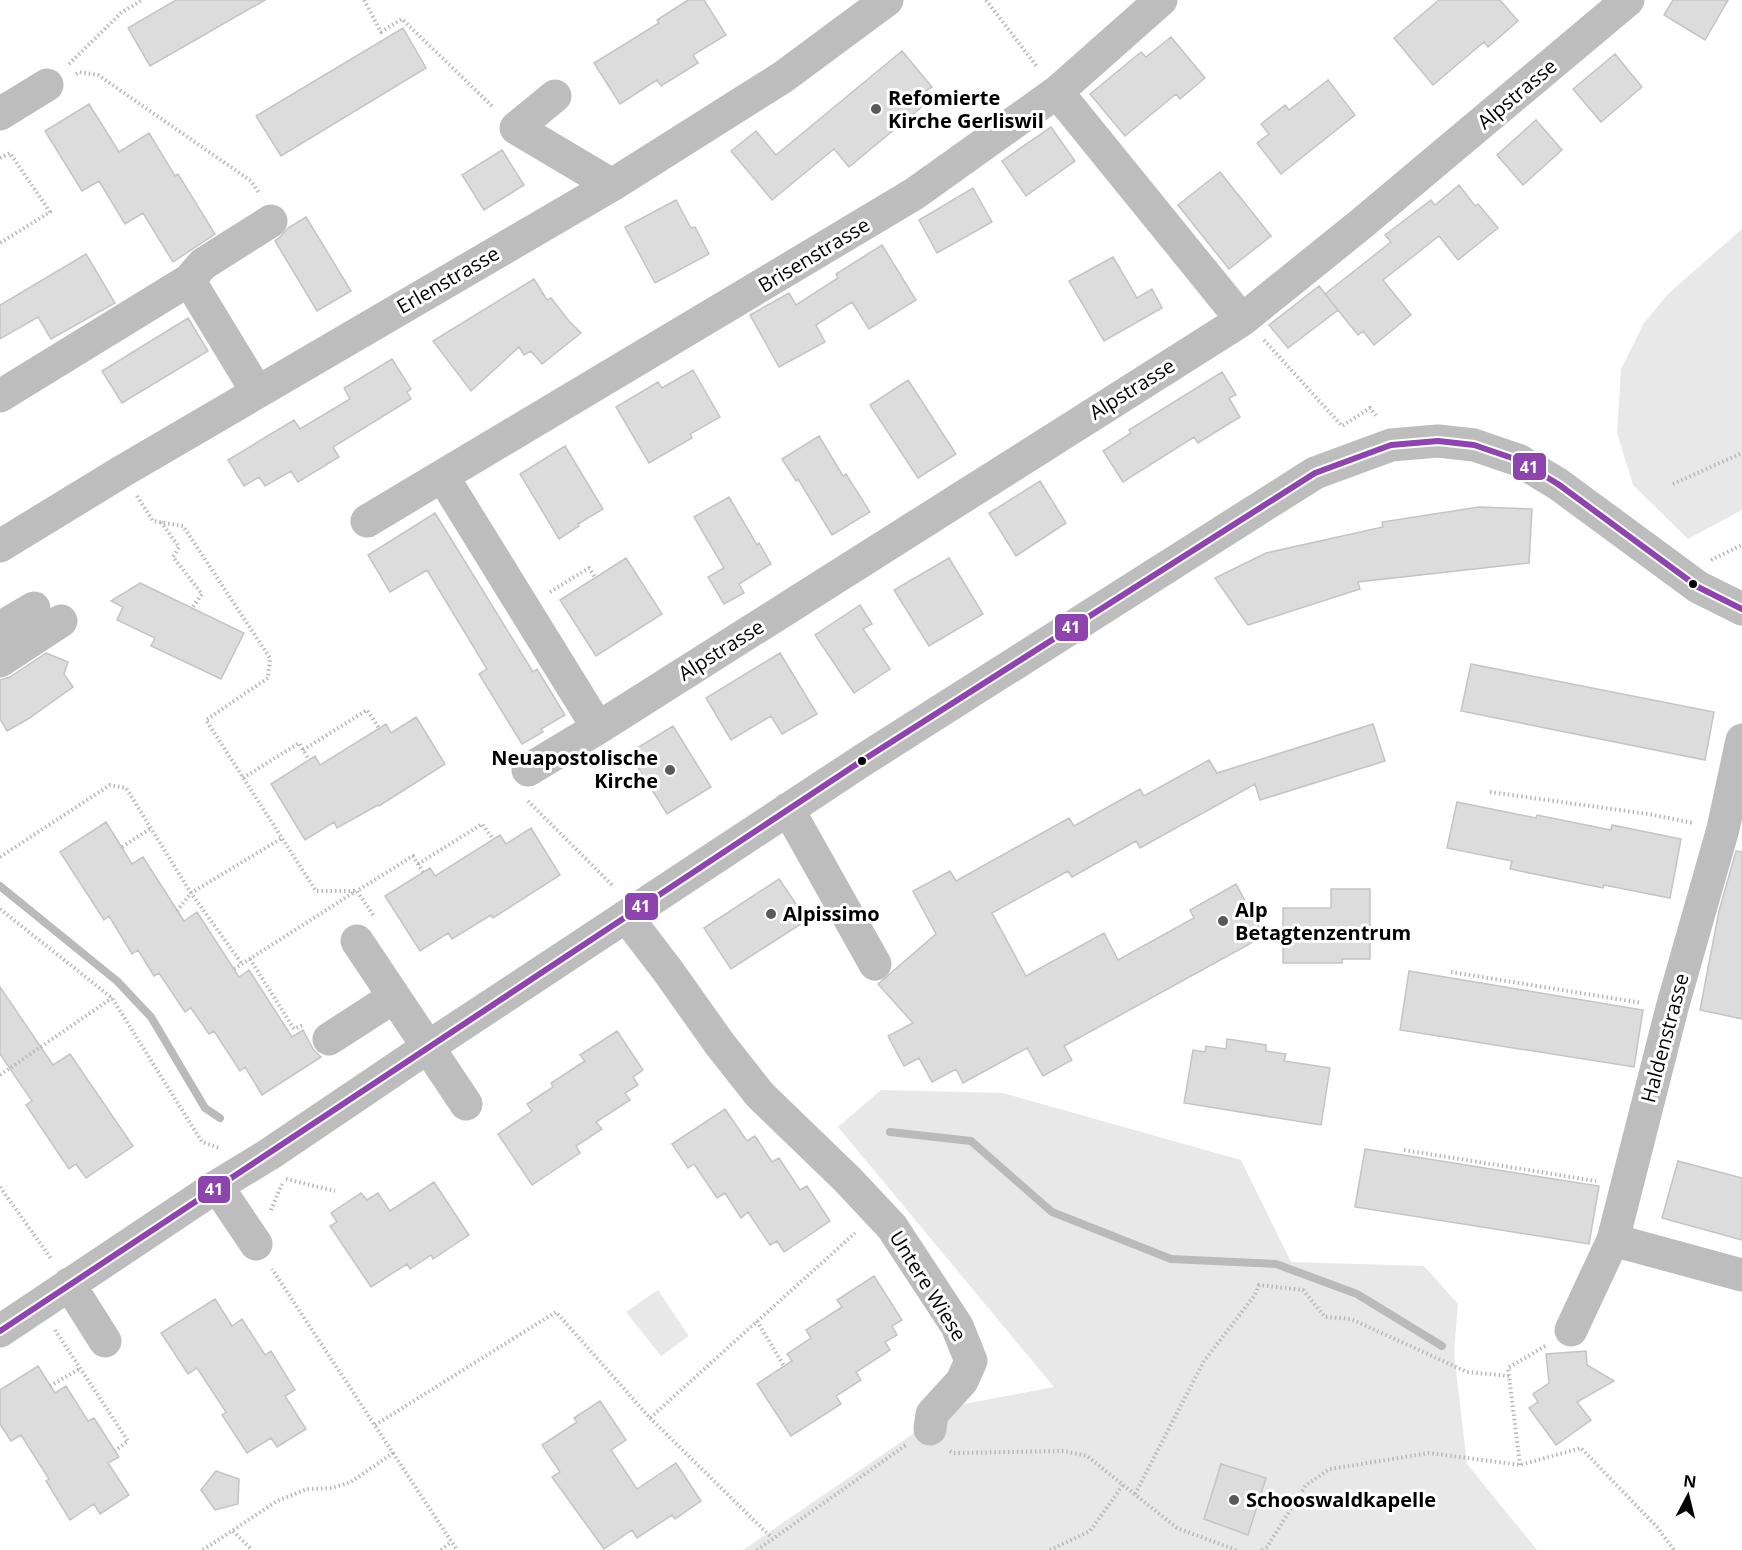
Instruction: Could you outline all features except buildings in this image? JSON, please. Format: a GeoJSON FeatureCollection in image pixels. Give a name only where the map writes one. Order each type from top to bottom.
{"type":"FeatureCollection","features":[{"type":"Feature","properties":{"kind":"street","name":"Erlenstrasse"},"geometry":{"type":"LineString","coordinates":[[0,546],[121,472],[612,185],[783,76],[887,0]]}},
{"type":"Feature","properties":{"kind":"street","name":"Brisenstrasse"},"geometry":{"type":"LineString","coordinates":[[367,521],[914,194],[1057,92],[1161,0]]}},
{"type":"Feature","properties":{"kind":"street","name":"Alpstrasse"},"geometry":{"type":"LineString","coordinates":[[525,782],[598,728],[1242,320],[1361,224],[1628,0]]}},
{"type":"Feature","properties":{"kind":"street"},"geometry":{"type":"LineString","coordinates":[[0,114],[47,85]]}},
{"type":"Feature","properties":{"kind":"street"},"geometry":{"type":"LineString","coordinates":[[1057,92],[1242,320]]}},
{"type":"Feature","properties":{"kind":"street"},"geometry":{"type":"LineString","coordinates":[[555,96],[516,128],[612,185]]}},
{"type":"Feature","properties":{"kind":"street"},"geometry":{"type":"LineString","coordinates":[[0,396],[189,280],[203,264],[271,220]]}},
{"type":"Feature","properties":{"kind":"street"},"geometry":{"type":"LineString","coordinates":[[189,280],[257,392]]}},
{"type":"Feature","properties":{"kind":"street"},"geometry":{"type":"LineString","coordinates":[[0,1331],[39,1304],[64,1277],[268,1155],[428,1047],[621,902],[788,809],[1316,473],[1391,445],[1438,441],[1474,445],[1518,460],[1558,484],[1698,587],[1742,609]]}},
{"type":"Feature","properties":{"kind":"street"},"geometry":{"type":"LineString","coordinates":[[443,477],[598,728]]}},
{"type":"Feature","properties":{"kind":"street"},"geometry":{"type":"LineString","coordinates":[[0,628],[47,614],[0,661]]}},
{"type":"Feature","properties":{"kind":"street","name":"Haldenstrasse"},"geometry":{"type":"LineString","coordinates":[[1571,1330],[1613,1240],[1672,1008],[1723,829],[1742,740]]}},
{"type":"Feature","properties":{"kind":"street"},"geometry":{"type":"LineString","coordinates":[[788,809],[874,964]]}},
{"type":"Feature","properties":{"kind":"street","name":"Untere Wiese"},"geometry":{"type":"LineString","coordinates":[[621,902],[719,1043],[760,1095],[848,1180],[892,1227],[957,1326],[971,1361],[963,1381],[932,1414],[930,1429]]}},
{"type":"Feature","properties":{"kind":"street"},"geometry":{"type":"LineString","coordinates":[[367,930],[394,997],[466,1104]]}},
{"type":"Feature","properties":{"kind":"street"},"geometry":{"type":"LineString","coordinates":[[317,1031],[394,997]]}},
{"type":"Feature","properties":{"kind":"street"},"geometry":{"type":"LineString","coordinates":[[217,1186],[256,1244]]}},
{"type":"Feature","properties":{"kind":"street"},"geometry":{"type":"LineString","coordinates":[[1613,1240],[1742,1275]]}},
{"type":"Feature","properties":{"kind":"street"},"geometry":{"type":"LineString","coordinates":[[64,1277],[105,1341]]}},
{"type":"Feature","properties":{"kind":"path"},"geometry":{"type":"LineString","coordinates":[[47,85],[122,12],[142,0]]}},
{"type":"Feature","properties":{"kind":"path"},"geometry":{"type":"LineString","coordinates":[[364,0],[381,32],[402,19],[516,128]]}},
{"type":"Feature","properties":{"kind":"path"},"geometry":{"type":"LineString","coordinates":[[986,0],[1057,92]]}},
{"type":"Feature","properties":{"kind":"path"},"geometry":{"type":"LineString","coordinates":[[47,85],[79,72],[98,75],[251,181],[265,201],[271,220]]}},
{"type":"Feature","properties":{"kind":"path"},"geometry":{"type":"LineString","coordinates":[[0,158],[10,153],[50,212],[0,243]]}},
{"type":"Feature","properties":{"kind":"path"},"geometry":{"type":"LineString","coordinates":[[1242,320],[1264,340],[1342,426],[1371,408],[1382,423]]}},
{"type":"Feature","properties":{"kind":"path"},"geometry":{"type":"LineString","coordinates":[[1673,483],[1742,453]]}},
{"type":"Feature","properties":{"kind":"path"},"geometry":{"type":"LineString","coordinates":[[131,487],[153,521],[183,526],[270,658],[268,678],[206,720],[316,891],[357,891]]}},
{"type":"Feature","properties":{"kind":"path"},"geometry":{"type":"LineString","coordinates":[[160,522],[179,547],[173,557],[202,594],[192,608]]}},
{"type":"Feature","properties":{"kind":"path"},"geometry":{"type":"LineString","coordinates":[[1707,562],[1742,545]]}},
{"type":"Feature","properties":{"kind":"path"},"geometry":{"type":"LineString","coordinates":[[524,609],[589,568],[595,577]]}},
{"type":"Feature","properties":{"kind":"path"},"geometry":{"type":"LineString","coordinates":[[303,750],[367,710],[379,728]]}},
{"type":"Feature","properties":{"kind":"path"},"geometry":{"type":"LineString","coordinates":[[243,778],[298,743],[309,760]]}},
{"type":"Feature","properties":{"kind":"path"},"geometry":{"type":"LineString","coordinates":[[525,782],[621,902]]}},
{"type":"Feature","properties":{"kind":"path"},"geometry":{"type":"LineString","coordinates":[[0,857],[110,785],[126,788],[191,893],[242,964]]}},
{"type":"Feature","properties":{"kind":"path"},"geometry":{"type":"LineString","coordinates":[[1490,792],[1648,814],[1723,829]]}},
{"type":"Feature","properties":{"kind":"path"},"geometry":{"type":"LineString","coordinates":[[418,864],[482,824],[493,839]]}},
{"type":"Feature","properties":{"kind":"path"},"geometry":{"type":"LineString","coordinates":[[122,847],[151,828]]}},
{"type":"Feature","properties":{"kind":"path"},"geometry":{"type":"LineString","coordinates":[[177,910],[191,893],[282,838]]}},
{"type":"Feature","properties":{"kind":"path"},"geometry":{"type":"LineString","coordinates":[[234,969],[413,856],[423,872]]}},
{"type":"Feature","properties":{"kind":"path"},"geometry":{"type":"LineString","coordinates":[[357,891],[367,930]]}},
{"type":"Feature","properties":{"kind":"path"},"geometry":{"type":"LineString","coordinates":[[0,909],[112,998],[202,1142],[223,1150]]}},
{"type":"Feature","properties":{"kind":"path"},"geometry":{"type":"LineString","coordinates":[[250,959],[294,1029],[317,1031]]}},
{"type":"Feature","properties":{"kind":"path"},"geometry":{"type":"LineString","coordinates":[[1451,972],[1672,1008]]}},
{"type":"Feature","properties":{"kind":"path"},"geometry":{"type":"LineString","coordinates":[[0,1075],[112,998]]}},
{"type":"Feature","properties":{"kind":"path"},"geometry":{"type":"LineString","coordinates":[[286,1028],[291,1024]]}},
{"type":"Feature","properties":{"kind":"path"},"geometry":{"type":"LineString","coordinates":[[1404,1149],[1626,1187]]}},
{"type":"Feature","properties":{"kind":"path"},"geometry":{"type":"LineString","coordinates":[[335,1191],[285,1178],[256,1244],[457,1550]]}},
{"type":"Feature","properties":{"kind":"path"},"geometry":{"type":"LineString","coordinates":[[0,1187],[64,1277]]}},
{"type":"Feature","properties":{"kind":"path"},"geometry":{"type":"LineString","coordinates":[[650,1418],[878,1212]]}},
{"type":"Feature","properties":{"kind":"path"},"geometry":{"type":"LineString","coordinates":[[1135,1494],[1204,1361],[1255,1295],[1260,1285],[1303,1290],[1325,1317],[1351,1319],[1467,1372],[1509,1376]]}},
{"type":"Feature","properties":{"kind":"path"},"geometry":{"type":"LineString","coordinates":[[39,1304],[128,1441],[115,1451]]}},
{"type":"Feature","properties":{"kind":"path"},"geometry":{"type":"LineString","coordinates":[[375,1425],[556,1312],[650,1418],[772,1538]]}},
{"type":"Feature","properties":{"kind":"path"},"geometry":{"type":"LineString","coordinates":[[757,1321],[784,1366]]}},
{"type":"Feature","properties":{"kind":"path"},"geometry":{"type":"LineString","coordinates":[[1520,1465],[1508,1368],[1571,1330]]}},
{"type":"Feature","properties":{"kind":"path"},"geometry":{"type":"LineString","coordinates":[[50,1386],[81,1368]]}},
{"type":"Feature","properties":{"kind":"path"},"geometry":{"type":"LineString","coordinates":[[757,1550],[930,1429],[953,1453],[1064,1451],[1087,1456],[1177,1528],[1236,1550]]}},
{"type":"Feature","properties":{"kind":"path"},"geometry":{"type":"LineString","coordinates":[[1262,1550],[1267,1547],[1306,1485],[1330,1469],[1429,1453],[1520,1465],[1581,1448],[1657,1527],[1674,1550]]}},
{"type":"Feature","properties":{"kind":"path"},"geometry":{"type":"LineString","coordinates":[[203,1550],[277,1501],[308,1489],[332,1488],[351,1482],[393,1454]]}},
{"type":"Feature","properties":{"kind":"path"},"geometry":{"type":"LineString","coordinates":[[1050,1550],[1090,1532],[1123,1485]]}},
{"type":"Feature","properties":{"kind":"path"},"geometry":{"type":"LineString","coordinates":[[233,1531],[252,1550]]}},
{"type":"Feature","properties":{"kind":"path"},"geometry":{"type":"LineString","coordinates":[[441,1550],[452,1542]]}},
{"type":"Feature","properties":{"kind":"shaded area"},"geometry":{"type":"Polygon","coordinates":[[[1742,229],[1742,510],[1688,539],[1633,485],[1617,433],[1621,369],[1644,323],[1669,293],[1742,229]]]}},
{"type":"Feature","properties":{"kind":"shaded area"},"geometry":{"type":"Polygon","coordinates":[[[881,1090],[1003,1093],[1241,1160],[1291,1262],[1424,1266],[1458,1304],[1454,1353],[1467,1464],[1537,1550],[743,1550],[954,1406],[1054,1387],[838,1127],[881,1090]]]}},
{"type":"Feature","properties":{"kind":"shaded area"},"geometry":{"type":"Polygon","coordinates":[[[658,1290],[689,1336],[661,1356],[626,1312],[658,1290]]]}},
{"type":"Feature","properties":{"kind":"waterway"},"geometry":{"type":"LineString","coordinates":[[0,886],[117,981],[151,1017],[205,1108],[220,1118]]}},
{"type":"Feature","properties":{"kind":"waterway"},"geometry":{"type":"LineString","coordinates":[[890,1132],[971,1141],[1052,1212],[1171,1259],[1276,1264],[1357,1294],[1442,1346]]}},
{"type":"Feature","properties":{"kind":"transit line","name":"41"},"geometry":{"type":"LineString","coordinates":[[0,1331],[863,760],[1315,473],[1391,445],[1438,441],[1474,445],[1518,460],[1558,484],[1698,587],[1742,609]]}},
{"type":"Feature","properties":{"kind":"place","name":"Refomierte Kirche Gerliswil"},"geometry":{"type":"Point","coordinates":[876,109]}},
{"type":"Feature","properties":{"kind":"place","name":"Neuapostolische Kirche"},"geometry":{"type":"Point","coordinates":[670,770]}},
{"type":"Feature","properties":{"kind":"place","name":"Alpissimo"},"geometry":{"type":"Point","coordinates":[771,914]}},
{"type":"Feature","properties":{"kind":"place","name":"Alp Betagtenzentrum"},"geometry":{"type":"Point","coordinates":[1223,921]}},
{"type":"Feature","properties":{"kind":"place","name":"Schooswaldkapelle"},"geometry":{"type":"Point","coordinates":[1234,1500]}}]}
